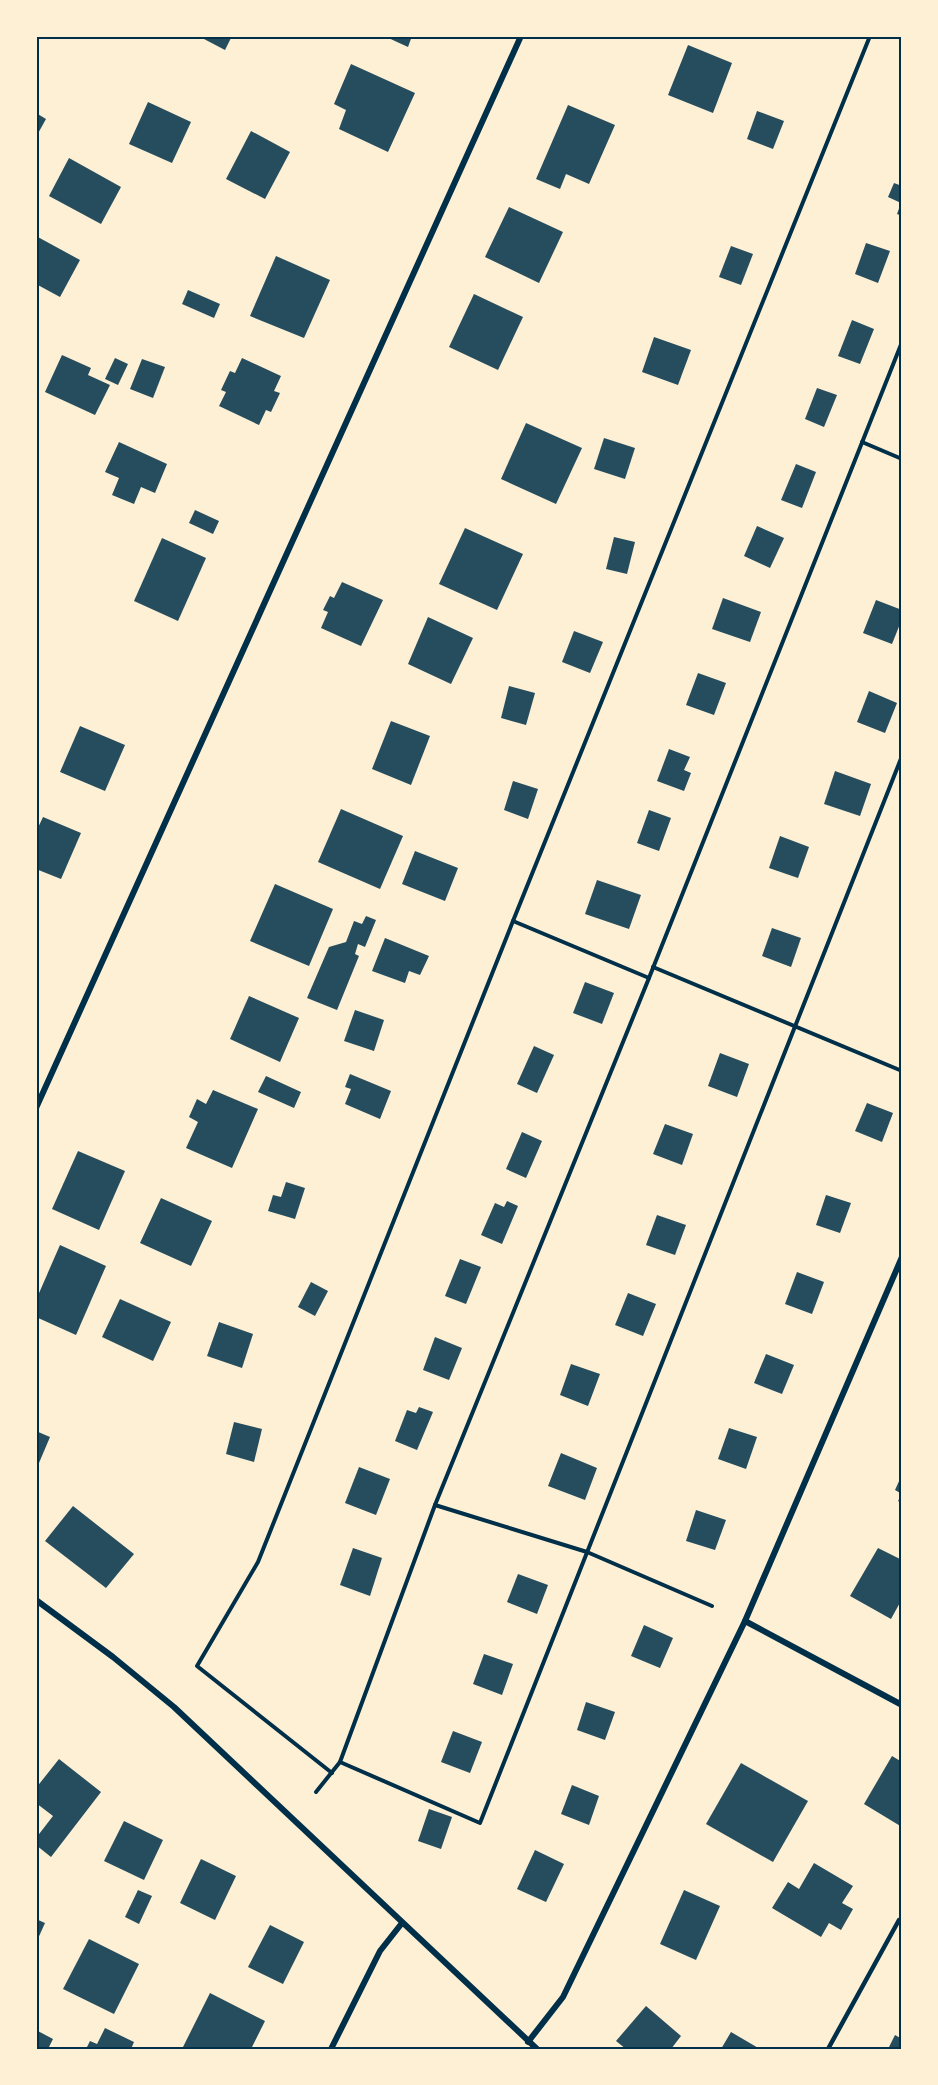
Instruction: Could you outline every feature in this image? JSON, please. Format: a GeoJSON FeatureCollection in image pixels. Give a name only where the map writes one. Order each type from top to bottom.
{"type":"FeatureCollection","features":[{"type":"Feature","properties":{"kind":"street"},"geometry":{"type":"LineString","coordinates":[[36,1108],[520,36]]}},
{"type":"Feature","properties":{"kind":"street"},"geometry":{"type":"LineString","coordinates":[[528,2042],[563,1997],[745,1621],[902,1257]]}},
{"type":"Feature","properties":{"kind":"street"},"geometry":{"type":"LineString","coordinates":[[36,1600],[113,1657],[174,1707],[537,2049]]}},
{"type":"Feature","properties":{"kind":"street"},"geometry":{"type":"LineString","coordinates":[[745,1621],[902,1705]]}},
{"type":"Feature","properties":{"kind":"street"},"geometry":{"type":"LineString","coordinates":[[331,2049],[380,1951],[402,1923]]}},
{"type":"Feature","properties":{"kind":"lane"},"geometry":{"type":"LineString","coordinates":[[828,2049],[899,1920]]}},
{"type":"Feature","properties":{"kind":"path"},"geometry":{"type":"LineString","coordinates":[[332,1773],[197,1666],[258,1562],[513,921],[870,36]]}},
{"type":"Feature","properties":{"kind":"path"},"geometry":{"type":"LineString","coordinates":[[316,1792],[340,1762],[435,1505],[649,978],[902,342]]}},
{"type":"Feature","properties":{"kind":"path"},"geometry":{"type":"LineString","coordinates":[[862,442],[902,459]]}},
{"type":"Feature","properties":{"kind":"path"},"geometry":{"type":"LineString","coordinates":[[340,1762],[480,1823],[902,756]]}},
{"type":"Feature","properties":{"kind":"path"},"geometry":{"type":"LineString","coordinates":[[513,921],[649,978]]}},
{"type":"Feature","properties":{"kind":"path"},"geometry":{"type":"LineString","coordinates":[[653,967],[902,1071]]}},
{"type":"Feature","properties":{"kind":"path"},"geometry":{"type":"LineString","coordinates":[[435,1505],[587,1552],[712,1606]]}},
{"type":"Feature","properties":{"kind":"building"},"geometry":{"type":"Polygon","coordinates":[[[205,36],[232,36],[225,50],[204,39],[205,36]]]}},
{"type":"Feature","properties":{"kind":"building"},"geometry":{"type":"Polygon","coordinates":[[[384,36],[412,36],[408,47],[384,36]]]}},
{"type":"Feature","properties":{"kind":"building"},"geometry":{"type":"Polygon","coordinates":[[[688,45],[732,63],[713,113],[668,95],[688,45]]]}},
{"type":"Feature","properties":{"kind":"building"},"geometry":{"type":"Polygon","coordinates":[[[351,64],[415,93],[388,152],[339,129],[346,110],[334,104],[351,64]]]}},
{"type":"Feature","properties":{"kind":"building"},"geometry":{"type":"Polygon","coordinates":[[[148,102],[191,122],[172,163],[129,144],[148,102]]]}},
{"type":"Feature","properties":{"kind":"building"},"geometry":{"type":"Polygon","coordinates":[[[568,105],[615,125],[589,184],[566,174],[560,189],[536,179],[568,105]]]}},
{"type":"Feature","properties":{"kind":"building"},"geometry":{"type":"Polygon","coordinates":[[[757,111],[784,121],[773,149],[747,139],[757,111]]]}},
{"type":"Feature","properties":{"kind":"building"},"geometry":{"type":"Polygon","coordinates":[[[36,113],[46,119],[36,137],[36,113]]]}},
{"type":"Feature","properties":{"kind":"building"},"geometry":{"type":"Polygon","coordinates":[[[251,131],[290,152],[265,199],[226,179],[251,131]]]}},
{"type":"Feature","properties":{"kind":"building"},"geometry":{"type":"Polygon","coordinates":[[[69,158],[121,187],[101,224],[49,196],[69,158]]]}},
{"type":"Feature","properties":{"kind":"building"},"geometry":{"type":"Polygon","coordinates":[[[894,183],[902,186],[902,216],[897,214],[901,203],[888,197],[894,183]]]}},
{"type":"Feature","properties":{"kind":"building"},"geometry":{"type":"Polygon","coordinates":[[[509,207],[563,232],[539,283],[485,257],[509,207]]]}},
{"type":"Feature","properties":{"kind":"building"},"geometry":{"type":"Polygon","coordinates":[[[36,236],[80,260],[60,297],[36,284],[36,236]]]}},
{"type":"Feature","properties":{"kind":"building"},"geometry":{"type":"Polygon","coordinates":[[[866,243],[890,251],[878,283],[855,274],[866,243]]]}},
{"type":"Feature","properties":{"kind":"building"},"geometry":{"type":"Polygon","coordinates":[[[731,246],[753,254],[741,285],[719,277],[731,246]]]}},
{"type":"Feature","properties":{"kind":"building"},"geometry":{"type":"Polygon","coordinates":[[[276,256],[330,280],[304,338],[250,316],[276,256]]]}},
{"type":"Feature","properties":{"kind":"building"},"geometry":{"type":"Polygon","coordinates":[[[188,290],[220,304],[214,318],[182,304],[188,290]]]}},
{"type":"Feature","properties":{"kind":"building"},"geometry":{"type":"Polygon","coordinates":[[[474,294],[523,317],[498,370],[449,347],[474,294]]]}},
{"type":"Feature","properties":{"kind":"building"},"geometry":{"type":"Polygon","coordinates":[[[852,320],[874,329],[860,364],[838,356],[852,320]]]}},
{"type":"Feature","properties":{"kind":"building"},"geometry":{"type":"Polygon","coordinates":[[[654,337],[691,350],[678,385],[642,372],[654,337]]]}},
{"type":"Feature","properties":{"kind":"building"},"geometry":{"type":"Polygon","coordinates":[[[62,355],[91,368],[88,375],[110,385],[95,415],[45,392],[62,355]]]}},
{"type":"Feature","properties":{"kind":"building"},"geometry":{"type":"Polygon","coordinates":[[[115,358],[128,364],[118,385],[105,379],[115,358]]]}},
{"type":"Feature","properties":{"kind":"building"},"geometry":{"type":"Polygon","coordinates":[[[242,358],[281,376],[274,391],[280,393],[271,412],[266,410],[259,425],[219,406],[226,392],[221,390],[230,371],[235,373],[242,358]]]}},
{"type":"Feature","properties":{"kind":"building"},"geometry":{"type":"Polygon","coordinates":[[[142,359],[165,367],[153,398],[130,389],[142,359]]]}},
{"type":"Feature","properties":{"kind":"building"},"geometry":{"type":"Polygon","coordinates":[[[817,388],[837,395],[824,427],[805,419],[817,388]]]}},
{"type":"Feature","properties":{"kind":"building"},"geometry":{"type":"Polygon","coordinates":[[[526,423],[582,448],[556,504],[501,479],[526,423]]]}},
{"type":"Feature","properties":{"kind":"building"},"geometry":{"type":"Polygon","coordinates":[[[604,438],[635,448],[625,479],[594,469],[604,438]]]}},
{"type":"Feature","properties":{"kind":"building"},"geometry":{"type":"Polygon","coordinates":[[[119,442],[167,464],[155,493],[141,487],[134,504],[112,495],[119,478],[105,472],[119,442]]]}},
{"type":"Feature","properties":{"kind":"building"},"geometry":{"type":"Polygon","coordinates":[[[796,464],[816,472],[802,508],[781,500],[796,464]]]}},
{"type":"Feature","properties":{"kind":"building"},"geometry":{"type":"Polygon","coordinates":[[[195,510],[219,521],[213,534],[189,523],[195,510]]]}},
{"type":"Feature","properties":{"kind":"building"},"geometry":{"type":"Polygon","coordinates":[[[757,526],[784,538],[770,568],[744,556],[757,526]]]}},
{"type":"Feature","properties":{"kind":"building"},"geometry":{"type":"Polygon","coordinates":[[[465,528],[523,554],[497,610],[439,584],[465,528]]]}},
{"type":"Feature","properties":{"kind":"building"},"geometry":{"type":"Polygon","coordinates":[[[614,537],[635,542],[627,574],[606,569],[614,537]]]}},
{"type":"Feature","properties":{"kind":"building"},"geometry":{"type":"Polygon","coordinates":[[[162,538],[206,558],[178,621],[134,601],[162,538]]]}},
{"type":"Feature","properties":{"kind":"building"},"geometry":{"type":"Polygon","coordinates":[[[342,582],[383,600],[361,646],[321,628],[328,612],[323,610],[330,596],[334,598],[342,582]]]}},
{"type":"Feature","properties":{"kind":"building"},"geometry":{"type":"Polygon","coordinates":[[[723,598],[761,612],[750,642],[712,629],[723,598]]]}},
{"type":"Feature","properties":{"kind":"building"},"geometry":{"type":"Polygon","coordinates":[[[876,600],[902,610],[902,619],[892,644],[863,633],[876,600]]]}},
{"type":"Feature","properties":{"kind":"building"},"geometry":{"type":"Polygon","coordinates":[[[428,617],[473,638],[451,684],[408,664],[428,617]]]}},
{"type":"Feature","properties":{"kind":"building"},"geometry":{"type":"Polygon","coordinates":[[[574,631],[603,642],[590,673],[562,662],[574,631]]]}},
{"type":"Feature","properties":{"kind":"building"},"geometry":{"type":"Polygon","coordinates":[[[698,673],[726,683],[714,715],[686,705],[698,673]]]}},
{"type":"Feature","properties":{"kind":"building"},"geometry":{"type":"Polygon","coordinates":[[[509,686],[535,693],[526,725],[501,718],[509,686]]]}},
{"type":"Feature","properties":{"kind":"building"},"geometry":{"type":"Polygon","coordinates":[[[869,691],[897,703],[885,733],[857,722],[869,691]]]}},
{"type":"Feature","properties":{"kind":"building"},"geometry":{"type":"Polygon","coordinates":[[[391,721],[430,736],[411,785],[372,769],[391,721]]]}},
{"type":"Feature","properties":{"kind":"building"},"geometry":{"type":"Polygon","coordinates":[[[80,726],[125,745],[105,791],[60,772],[80,726]]]}},
{"type":"Feature","properties":{"kind":"building"},"geometry":{"type":"Polygon","coordinates":[[[669,749],[690,757],[684,770],[691,773],[684,791],[657,781],[669,749]]]}},
{"type":"Feature","properties":{"kind":"building"},"geometry":{"type":"Polygon","coordinates":[[[835,771],[871,784],[860,816],[824,804],[835,771]]]}},
{"type":"Feature","properties":{"kind":"building"},"geometry":{"type":"Polygon","coordinates":[[[513,781],[538,789],[528,819],[504,810],[513,781]]]}},
{"type":"Feature","properties":{"kind":"building"},"geometry":{"type":"Polygon","coordinates":[[[341,809],[403,836],[380,889],[318,862],[341,809]]]}},
{"type":"Feature","properties":{"kind":"building"},"geometry":{"type":"Polygon","coordinates":[[[649,810],[671,818],[659,851],[637,843],[649,810]]]}},
{"type":"Feature","properties":{"kind":"building"},"geometry":{"type":"Polygon","coordinates":[[[43,817],[81,833],[61,879],[36,869],[36,832],[43,817]]]}},
{"type":"Feature","properties":{"kind":"building"},"geometry":{"type":"Polygon","coordinates":[[[780,836],[809,847],[798,878],[769,868],[780,836]]]}},
{"type":"Feature","properties":{"kind":"building"},"geometry":{"type":"Polygon","coordinates":[[[415,851],[458,868],[445,901],[402,884],[415,851]]]}},
{"type":"Feature","properties":{"kind":"building"},"geometry":{"type":"Polygon","coordinates":[[[597,880],[641,895],[629,929],[585,914],[597,880]]]}},
{"type":"Feature","properties":{"kind":"building"},"geometry":{"type":"Polygon","coordinates":[[[275,884],[333,909],[309,966],[250,941],[275,884]]]}},
{"type":"Feature","properties":{"kind":"building"},"geometry":{"type":"Polygon","coordinates":[[[366,916],[376,920],[365,947],[358,944],[355,954],[359,956],[337,1010],[307,998],[329,947],[346,942],[354,921],[362,924],[366,916]]]}},
{"type":"Feature","properties":{"kind":"building"},"geometry":{"type":"Polygon","coordinates":[[[772,928],[801,938],[791,967],[762,956],[772,928]]]}},
{"type":"Feature","properties":{"kind":"building"},"geometry":{"type":"Polygon","coordinates":[[[385,938],[429,956],[420,975],[409,971],[405,983],[372,971],[385,938]]]}},
{"type":"Feature","properties":{"kind":"building"},"geometry":{"type":"Polygon","coordinates":[[[585,982],[614,993],[602,1024],[573,1013],[585,982]]]}},
{"type":"Feature","properties":{"kind":"building"},"geometry":{"type":"Polygon","coordinates":[[[249,996],[299,1018],[280,1062],[230,1039],[249,996]]]}},
{"type":"Feature","properties":{"kind":"building"},"geometry":{"type":"Polygon","coordinates":[[[355,1010],[384,1020],[374,1051],[344,1041],[355,1010]]]}},
{"type":"Feature","properties":{"kind":"building"},"geometry":{"type":"Polygon","coordinates":[[[534,1046],[554,1055],[537,1093],[517,1084],[534,1046]]]}},
{"type":"Feature","properties":{"kind":"building"},"geometry":{"type":"Polygon","coordinates":[[[720,1053],[749,1064],[737,1097],[708,1086],[720,1053]]]}},
{"type":"Feature","properties":{"kind":"building"},"geometry":{"type":"Polygon","coordinates":[[[350,1074],[391,1091],[380,1119],[345,1104],[351,1089],[345,1087],[350,1074]]]}},
{"type":"Feature","properties":{"kind":"building"},"geometry":{"type":"Polygon","coordinates":[[[266,1076],[301,1092],[294,1108],[258,1092],[266,1076]]]}},
{"type":"Feature","properties":{"kind":"building"},"geometry":{"type":"Polygon","coordinates":[[[213,1090],[258,1109],[232,1168],[186,1148],[198,1122],[189,1117],[197,1099],[206,1104],[213,1090]]]}},
{"type":"Feature","properties":{"kind":"building"},"geometry":{"type":"Polygon","coordinates":[[[867,1103],[893,1113],[882,1142],[855,1131],[867,1103]]]}},
{"type":"Feature","properties":{"kind":"building"},"geometry":{"type":"Polygon","coordinates":[[[665,1124],[693,1134],[682,1165],[653,1154],[665,1124]]]}},
{"type":"Feature","properties":{"kind":"building"},"geometry":{"type":"Polygon","coordinates":[[[522,1132],[542,1141],[526,1178],[506,1169],[522,1132]]]}},
{"type":"Feature","properties":{"kind":"building"},"geometry":{"type":"Polygon","coordinates":[[[78,1151],[125,1171],[99,1230],[52,1209],[78,1151]]]}},
{"type":"Feature","properties":{"kind":"building"},"geometry":{"type":"Polygon","coordinates":[[[286,1182],[305,1188],[295,1219],[268,1211],[273,1195],[281,1197],[286,1182]]]}},
{"type":"Feature","properties":{"kind":"building"},"geometry":{"type":"Polygon","coordinates":[[[826,1195],[851,1203],[840,1233],[816,1225],[826,1195]]]}},
{"type":"Feature","properties":{"kind":"building"},"geometry":{"type":"Polygon","coordinates":[[[161,1198],[212,1221],[191,1266],[140,1243],[161,1198]]]}},
{"type":"Feature","properties":{"kind":"building"},"geometry":{"type":"Polygon","coordinates":[[[507,1201],[518,1206],[502,1244],[481,1235],[495,1203],[504,1207],[507,1201]]]}},
{"type":"Feature","properties":{"kind":"building"},"geometry":{"type":"Polygon","coordinates":[[[657,1215],[686,1225],[675,1255],[646,1245],[657,1215]]]}},
{"type":"Feature","properties":{"kind":"building"},"geometry":{"type":"Polygon","coordinates":[[[60,1245],[106,1266],[76,1335],[36,1317],[36,1300],[60,1245]]]}},
{"type":"Feature","properties":{"kind":"building"},"geometry":{"type":"Polygon","coordinates":[[[460,1259],[481,1267],[466,1304],[445,1296],[460,1259]]]}},
{"type":"Feature","properties":{"kind":"building"},"geometry":{"type":"Polygon","coordinates":[[[797,1272],[824,1282],[812,1314],[785,1304],[797,1272]]]}},
{"type":"Feature","properties":{"kind":"building"},"geometry":{"type":"Polygon","coordinates":[[[311,1282],[328,1291],[315,1316],[298,1307],[311,1282]]]}},
{"type":"Feature","properties":{"kind":"building"},"geometry":{"type":"Polygon","coordinates":[[[628,1293],[656,1304],[643,1336],[615,1325],[628,1293]]]}},
{"type":"Feature","properties":{"kind":"building"},"geometry":{"type":"Polygon","coordinates":[[[120,1299],[171,1322],[153,1361],[102,1337],[120,1299]]]}},
{"type":"Feature","properties":{"kind":"building"},"geometry":{"type":"Polygon","coordinates":[[[219,1322],[253,1334],[242,1368],[207,1356],[219,1322]]]}},
{"type":"Feature","properties":{"kind":"building"},"geometry":{"type":"Polygon","coordinates":[[[435,1337],[462,1348],[449,1380],[423,1370],[435,1337]]]}},
{"type":"Feature","properties":{"kind":"building"},"geometry":{"type":"Polygon","coordinates":[[[766,1354],[794,1365],[782,1394],[754,1383],[766,1354]]]}},
{"type":"Feature","properties":{"kind":"building"},"geometry":{"type":"Polygon","coordinates":[[[571,1364],[600,1374],[588,1406],[560,1395],[571,1364]]]}},
{"type":"Feature","properties":{"kind":"building"},"geometry":{"type":"Polygon","coordinates":[[[419,1407],[433,1412],[417,1450],[395,1441],[407,1410],[416,1413],[419,1407]]]}},
{"type":"Feature","properties":{"kind":"building"},"geometry":{"type":"Polygon","coordinates":[[[234,1422],[262,1429],[254,1462],[226,1454],[234,1422]]]}},
{"type":"Feature","properties":{"kind":"building"},"geometry":{"type":"Polygon","coordinates":[[[729,1428],[757,1437],[746,1469],[718,1459],[729,1428]]]}},
{"type":"Feature","properties":{"kind":"building"},"geometry":{"type":"Polygon","coordinates":[[[36,1431],[50,1437],[36,1470],[36,1431]]]}},
{"type":"Feature","properties":{"kind":"building"},"geometry":{"type":"Polygon","coordinates":[[[561,1453],[597,1468],[585,1500],[548,1486],[561,1453]]]}},
{"type":"Feature","properties":{"kind":"building"},"geometry":{"type":"Polygon","coordinates":[[[359,1467],[390,1479],[376,1515],[345,1503],[359,1467]]]}},
{"type":"Feature","properties":{"kind":"building"},"geometry":{"type":"Polygon","coordinates":[[[900,1479],[902,1480],[902,1494],[895,1490],[900,1479]]]}},
{"type":"Feature","properties":{"kind":"building"},"geometry":{"type":"Polygon","coordinates":[[[73,1506],[134,1554],[106,1588],[45,1541],[73,1506]]]}},
{"type":"Feature","properties":{"kind":"building"},"geometry":{"type":"Polygon","coordinates":[[[696,1510],[726,1520],[715,1550],[686,1541],[696,1510]]]}},
{"type":"Feature","properties":{"kind":"building"},"geometry":{"type":"Polygon","coordinates":[[[353,1548],[382,1558],[370,1596],[340,1585],[353,1548]]]}},
{"type":"Feature","properties":{"kind":"building"},"geometry":{"type":"Polygon","coordinates":[[[878,1548],[902,1560],[902,1599],[891,1619],[850,1596],[878,1548]]]}},
{"type":"Feature","properties":{"kind":"building"},"geometry":{"type":"Polygon","coordinates":[[[518,1574],[548,1585],[537,1614],[507,1602],[518,1574]]]}},
{"type":"Feature","properties":{"kind":"building"},"geometry":{"type":"Polygon","coordinates":[[[644,1625],[673,1638],[660,1668],[631,1656],[644,1625]]]}},
{"type":"Feature","properties":{"kind":"building"},"geometry":{"type":"Polygon","coordinates":[[[484,1654],[513,1664],[502,1695],[473,1684],[484,1654]]]}},
{"type":"Feature","properties":{"kind":"building"},"geometry":{"type":"Polygon","coordinates":[[[586,1702],[615,1712],[605,1740],[577,1730],[586,1702]]]}},
{"type":"Feature","properties":{"kind":"building"},"geometry":{"type":"Polygon","coordinates":[[[453,1731],[482,1742],[470,1773],[441,1762],[453,1731]]]}},
{"type":"Feature","properties":{"kind":"building"},"geometry":{"type":"Polygon","coordinates":[[[892,1756],[902,1762],[902,1827],[864,1804],[892,1756]]]}},
{"type":"Feature","properties":{"kind":"building"},"geometry":{"type":"Polygon","coordinates":[[[59,1759],[101,1792],[51,1857],[36,1845],[36,1838],[53,1816],[36,1803],[36,1788],[59,1759]]]}},
{"type":"Feature","properties":{"kind":"building"},"geometry":{"type":"Polygon","coordinates":[[[741,1763],[808,1801],[773,1862],[706,1824],[741,1763]]]}},
{"type":"Feature","properties":{"kind":"building"},"geometry":{"type":"Polygon","coordinates":[[[572,1785],[599,1796],[589,1825],[561,1814],[572,1785]]]}},
{"type":"Feature","properties":{"kind":"building"},"geometry":{"type":"Polygon","coordinates":[[[429,1809],[452,1817],[441,1849],[418,1841],[429,1809]]]}},
{"type":"Feature","properties":{"kind":"building"},"geometry":{"type":"Polygon","coordinates":[[[124,1821],[163,1840],[144,1880],[104,1861],[124,1821]]]}},
{"type":"Feature","properties":{"kind":"building"},"geometry":{"type":"Polygon","coordinates":[[[535,1850],[564,1864],[546,1902],[517,1889],[535,1850]]]}},
{"type":"Feature","properties":{"kind":"building"},"geometry":{"type":"Polygon","coordinates":[[[201,1859],[236,1876],[215,1920],[180,1903],[201,1859]]]}},
{"type":"Feature","properties":{"kind":"building"},"geometry":{"type":"Polygon","coordinates":[[[814,1863],[853,1886],[842,1903],[853,1909],[841,1930],[829,1923],[821,1937],[772,1908],[788,1882],[799,1889],[814,1863]]]}},
{"type":"Feature","properties":{"kind":"building"},"geometry":{"type":"Polygon","coordinates":[[[138,1890],[152,1896],[139,1924],[125,1917],[138,1890]]]}},
{"type":"Feature","properties":{"kind":"building"},"geometry":{"type":"Polygon","coordinates":[[[684,1890],[720,1906],[696,1960],[660,1944],[684,1890]]]}},
{"type":"Feature","properties":{"kind":"building"},"geometry":{"type":"Polygon","coordinates":[[[36,1919],[45,1923],[36,1943],[36,1919]]]}},
{"type":"Feature","properties":{"kind":"building"},"geometry":{"type":"Polygon","coordinates":[[[270,1925],[304,1942],[283,1984],[248,1967],[270,1925]]]}},
{"type":"Feature","properties":{"kind":"building"},"geometry":{"type":"Polygon","coordinates":[[[89,1939],[139,1964],[114,2014],[63,1989],[89,1939]]]}},
{"type":"Feature","properties":{"kind":"building"},"geometry":{"type":"Polygon","coordinates":[[[210,1993],[265,2021],[251,2049],[182,2049],[210,1993]]]}},
{"type":"Feature","properties":{"kind":"building"},"geometry":{"type":"Polygon","coordinates":[[[646,2006],[681,2036],[671,2049],[626,2049],[616,2041],[646,2006]]]}},
{"type":"Feature","properties":{"kind":"building"},"geometry":{"type":"Polygon","coordinates":[[[105,2028],[134,2042],[131,2049],[86,2049],[90,2041],[97,2044],[105,2028]]]}},
{"type":"Feature","properties":{"kind":"building"},"geometry":{"type":"Polygon","coordinates":[[[36,2030],[53,2039],[48,2049],[36,2049],[36,2030]]]}},
{"type":"Feature","properties":{"kind":"building"},"geometry":{"type":"Polygon","coordinates":[[[731,2032],[760,2049],[721,2049],[731,2032]]]}},
{"type":"Feature","properties":{"kind":"building"},"geometry":{"type":"Polygon","coordinates":[[[895,2035],[902,2039],[902,2049],[888,2049],[895,2035]]]}}]}
